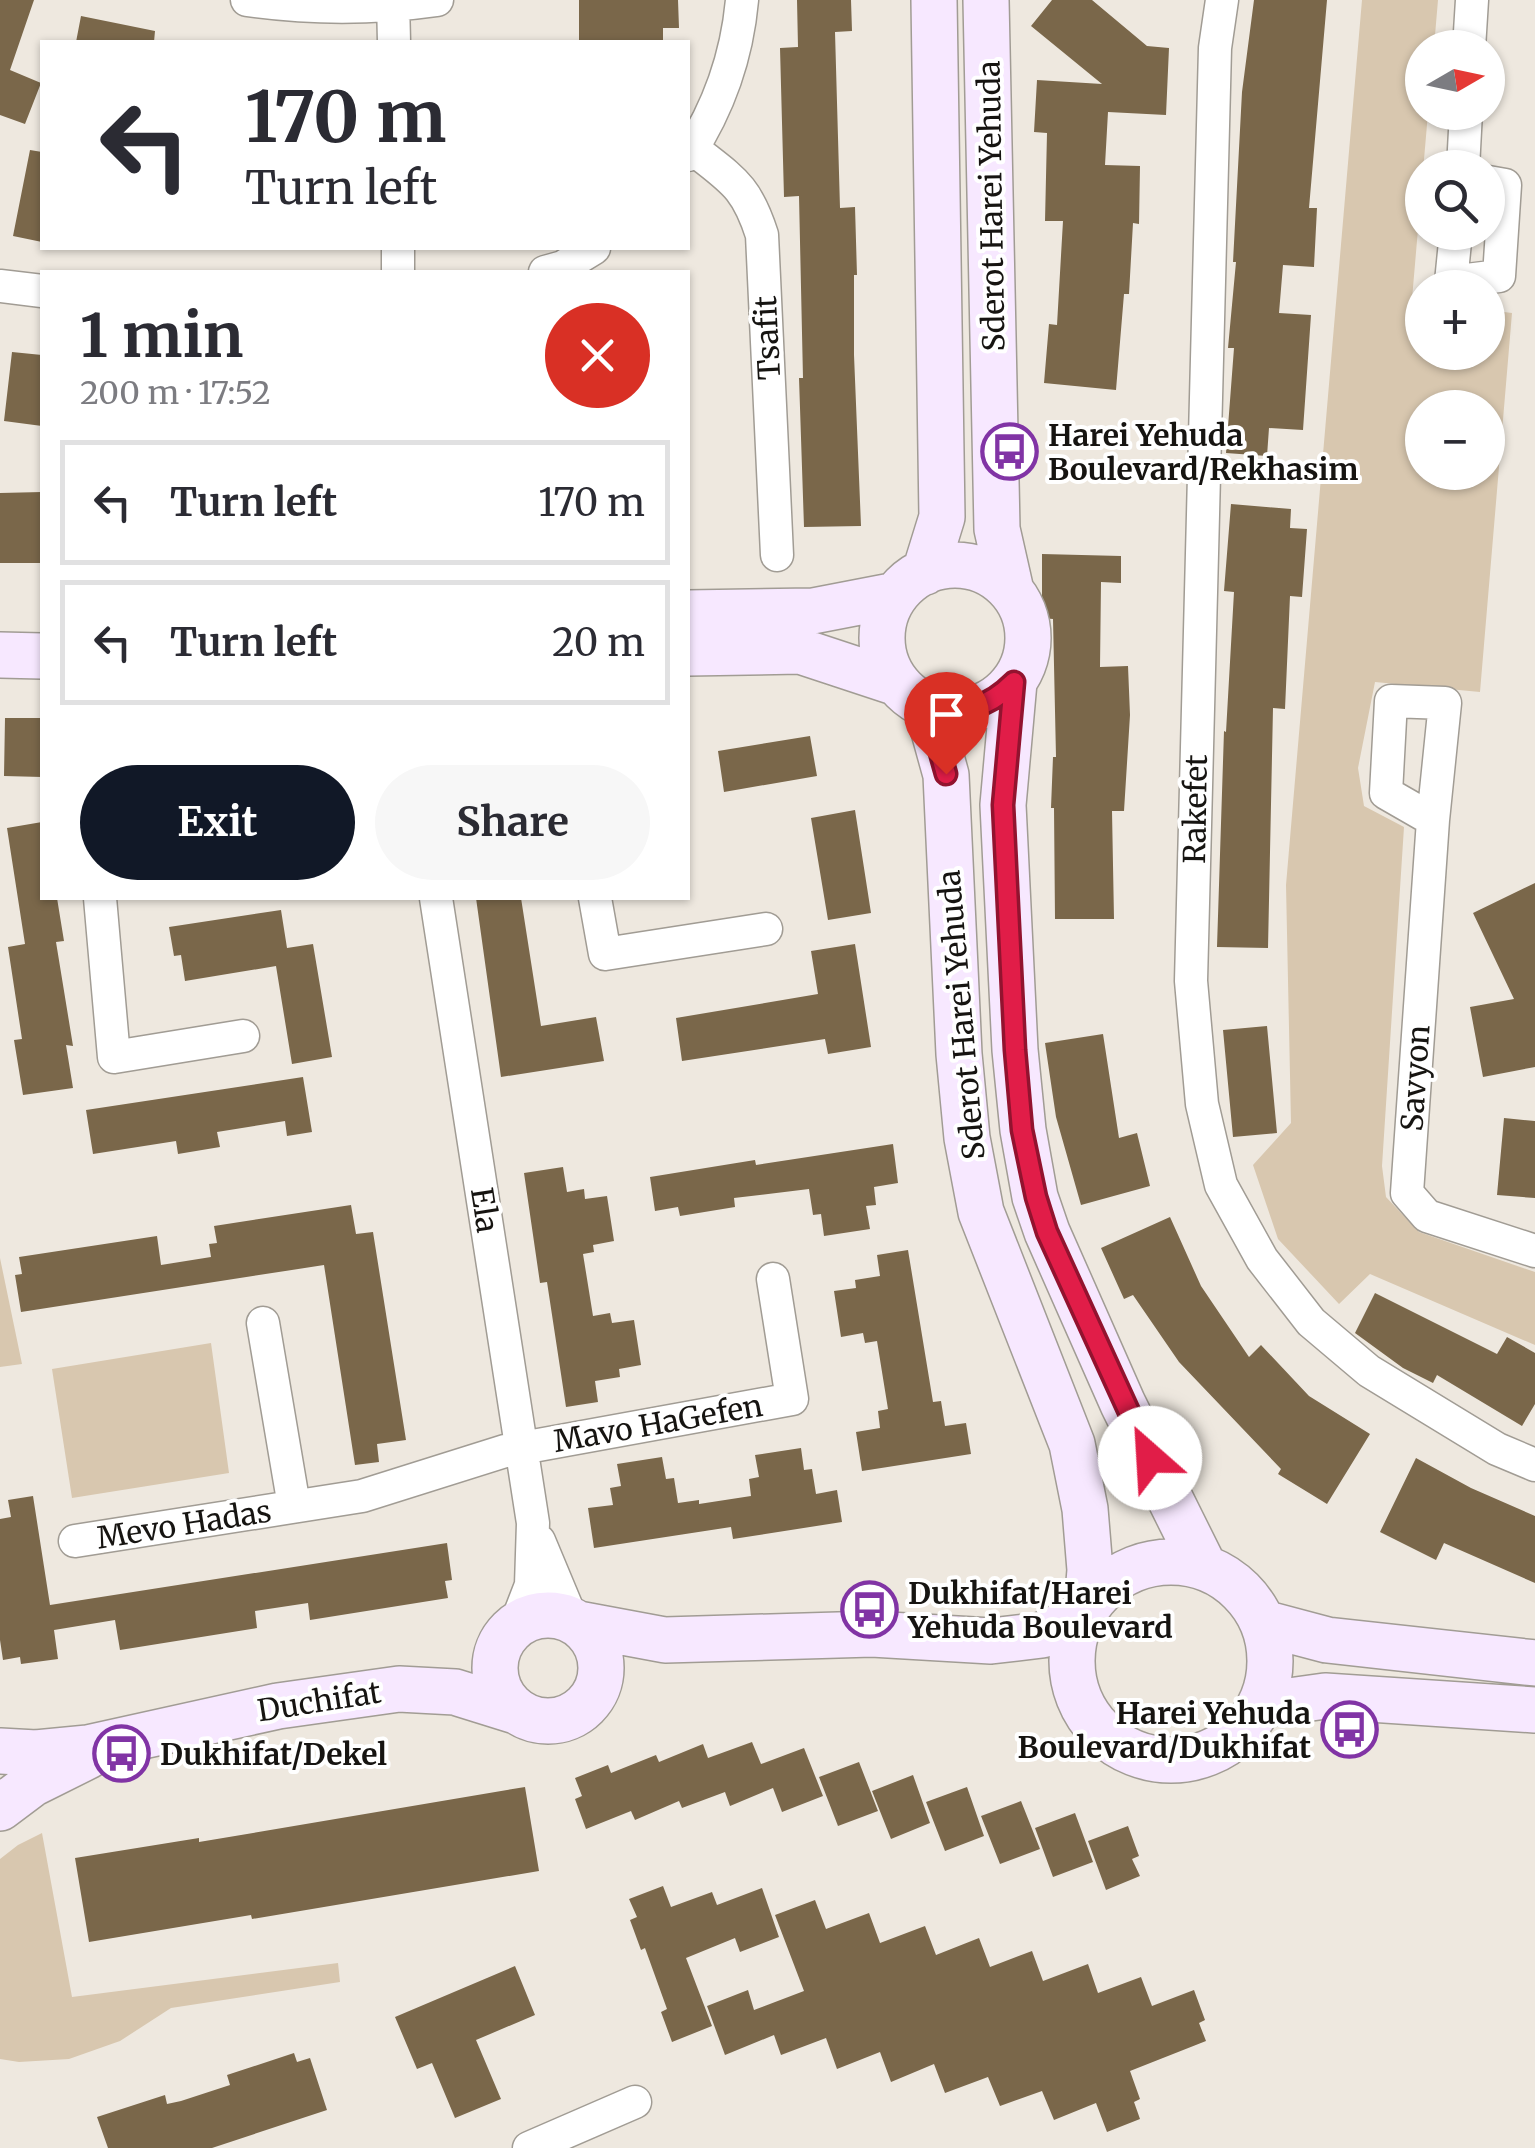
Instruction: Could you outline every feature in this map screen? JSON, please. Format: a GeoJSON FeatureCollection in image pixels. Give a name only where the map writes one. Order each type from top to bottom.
{"type":"FeatureCollection","features":[{"type":"Feature","properties":{"kind":"street"},"geometry":{"type":"LineString","coordinates":[[247,0],[292,6],[437,0]]}},
{"type":"Feature","properties":{"kind":"street"},"geometry":{"type":"LineString","coordinates":[[690,152],[728,76],[742,0]]}},
{"type":"Feature","properties":{"kind":"street","name":"Sderot Harei Yehuda"},"geometry":{"type":"LineString","coordinates":[[911,583],[942,516],[934,0]]}},
{"type":"Feature","properties":{"kind":"street","name":"Sderot Harei Yehuda"},"geometry":{"type":"LineString","coordinates":[[986,0],[997,529],[1011,591]]}},
{"type":"Feature","properties":{"kind":"street","name":"Rakefet"},"geometry":{"type":"LineString","coordinates":[[1222,0],[1215,48],[1190,981],[1202,1104],[1221,1185],[1262,1259],[1311,1322],[1369,1371],[1497,1449],[1535,1465]]}},
{"type":"Feature","properties":{"kind":"street"},"geometry":{"type":"LineString","coordinates":[[1470,30],[1472,0]]}},
{"type":"Feature","properties":{"kind":"street"},"geometry":{"type":"LineString","coordinates":[[393,3],[394,40]]}},
{"type":"Feature","properties":{"kind":"street","name":"Tsafit"},"geometry":{"type":"LineString","coordinates":[[690,152],[734,181],[751,202],[762,235],[777,556]]}},
{"type":"Feature","properties":{"kind":"street"},"geometry":{"type":"LineString","coordinates":[[552,270],[591,250]]}},
{"type":"Feature","properties":{"kind":"street"},"geometry":{"type":"LineString","coordinates":[[1454,250],[1451,282],[1499,276],[1501,250]]}},
{"type":"Feature","properties":{"kind":"street"},"geometry":{"type":"LineString","coordinates":[[0,286],[40,292]]}},
{"type":"Feature","properties":{"kind":"street"},"geometry":{"type":"LineString","coordinates":[[690,614],[813,611],[911,583],[943,566],[962,565],[997,578],[1011,591],[1027,626],[1024,664],[1014,682],[1000,696],[965,711],[912,695],[800,651],[690,653]]}},
{"type":"Feature","properties":{"kind":"street"},"geometry":{"type":"LineString","coordinates":[[911,583],[882,630],[883,648],[912,695]]}},
{"type":"Feature","properties":{"kind":"street"},"geometry":{"type":"LineString","coordinates":[[0,656],[40,656]]}},
{"type":"Feature","properties":{"kind":"street","name":"Sderot Harei Yehuda"},"geometry":{"type":"LineString","coordinates":[[1014,682],[1003,805],[1015,1050],[1022,1130],[1036,1197],[1047,1232],[1123,1404],[1204,1566]]}},
{"type":"Feature","properties":{"kind":"street","name":"Sderot Harei Yehuda"},"geometry":{"type":"LineString","coordinates":[[912,695],[946,774],[959,1054],[967,1138],[981,1212],[1072,1444],[1085,1509],[1090,1570],[1085,1612]]}},
{"type":"Feature","properties":{"kind":"street","name":"Savyon"},"geometry":{"type":"LineString","coordinates":[[1433,820],[1407,1193],[1427,1216],[1535,1251]]}},
{"type":"Feature","properties":{"kind":"street"},"geometry":{"type":"LineString","coordinates":[[100,900],[114,1057],[242,1036]]}},
{"type":"Feature","properties":{"kind":"street","name":"Ela"},"geometry":{"type":"LineString","coordinates":[[436,900],[533,1523],[531,1584],[508,1634]]}},
{"type":"Feature","properties":{"kind":"street"},"geometry":{"type":"LineString","coordinates":[[596,900],[605,954],[766,929]]}},
{"type":"Feature","properties":{"kind":"street","name":"Mavo HaGefen"},"geometry":{"type":"LineString","coordinates":[[522,1447],[792,1399],[773,1278]]}},
{"type":"Feature","properties":{"kind":"street","name":"Mevo Hadas"},"geometry":{"type":"LineString","coordinates":[[264,1323],[294,1506]]}},
{"type":"Feature","properties":{"kind":"street","name":"Mevo Hadas"},"geometry":{"type":"LineString","coordinates":[[75,1541],[383,1491],[522,1447]]}},
{"type":"Feature","properties":{"kind":"street","name":"Ela"},"geometry":{"type":"LineString","coordinates":[[533,1523],[576,1622]]}},
{"type":"Feature","properties":{"kind":"street"},"geometry":{"type":"LineString","coordinates":[[1172,1561],[1204,1566],[1229,1579],[1250,1598],[1264,1623],[1270,1650],[1270,1678],[1262,1705],[1243,1732],[1216,1751],[1185,1761],[1152,1760],[1122,1748],[1096,1728],[1079,1700],[1073,1644],[1085,1612],[1110,1582],[1139,1566],[1172,1561]]}},
{"type":"Feature","properties":{"kind":"street"},"geometry":{"type":"LineString","coordinates":[[399,1688],[449,1672],[539,1615],[556,1615],[628,1636],[698,1642],[854,1634],[963,1642],[1042,1635],[1085,1612]]}},
{"type":"Feature","properties":{"kind":"street"},"geometry":{"type":"LineString","coordinates":[[576,1622],[595,1643],[600,1660],[598,1685],[591,1699]]}},
{"type":"Feature","properties":{"kind":"street"},"geometry":{"type":"LineString","coordinates":[[1264,1623],[1327,1640],[1535,1663]]}},
{"type":"Feature","properties":{"kind":"street"},"geometry":{"type":"LineString","coordinates":[[508,1634],[495,1659],[497,1684],[504,1700],[516,1711]]}},
{"type":"Feature","properties":{"kind":"street"},"geometry":{"type":"LineString","coordinates":[[399,1688],[455,1692],[539,1721],[556,1721],[572,1716],[637,1668],[698,1642]]}},
{"type":"Feature","properties":{"kind":"street"},"geometry":{"type":"LineString","coordinates":[[963,1642],[1020,1660],[1079,1700]]}},
{"type":"Feature","properties":{"kind":"street","name":"Duchifat"},"geometry":{"type":"LineString","coordinates":[[123,1742],[278,1706],[399,1688]]}},
{"type":"Feature","properties":{"kind":"street"},"geometry":{"type":"LineString","coordinates":[[1262,1705],[1325,1696],[1535,1710]]}},
{"type":"Feature","properties":{"kind":"street"},"geometry":{"type":"LineString","coordinates":[[0,1751],[54,1752],[123,1742]]}},
{"type":"Feature","properties":{"kind":"street"},"geometry":{"type":"LineString","coordinates":[[0,1808],[48,1776],[123,1742]]}},
{"type":"Feature","properties":{"kind":"street"},"geometry":{"type":"LineString","coordinates":[[529,2148],[635,2102]]}},
{"type":"Feature","properties":{"kind":"shaded area"},"geometry":{"type":"Polygon","coordinates":[[[1362,0],[1438,0],[1435,30],[1405,30],[1405,130],[1427,130],[1425,150],[1405,150],[1405,250],[1416,250],[1414,270],[1405,270],[1405,370],[1505,370],[1505,312],[1512,313],[1505,396],[1505,390],[1405,390],[1405,490],[1497,490],[1480,692],[1375,682],[1358,768],[1364,806],[1404,827],[1382,1166],[1386,1197],[1419,1232],[1535,1272],[1535,1345],[1370,1274],[1339,1304],[1278,1239],[1253,1165],[1291,1123],[1286,885],[1362,0]]]}},
{"type":"Feature","properties":{"kind":"shaded area"},"geometry":{"type":"Polygon","coordinates":[[[0,1258],[22,1364],[0,1367],[0,1258]]]}},
{"type":"Feature","properties":{"kind":"shaded area"},"geometry":{"type":"Polygon","coordinates":[[[211,1343],[229,1473],[72,1498],[52,1369],[211,1343]]]}},
{"type":"Feature","properties":{"kind":"shaded area"},"geometry":{"type":"Polygon","coordinates":[[[42,1833],[72,1997],[338,1963],[340,1982],[171,2008],[120,2041],[69,2059],[0,2059],[0,1859],[42,1833]]]}},
{"type":"Feature","properties":{"kind":"building"},"geometry":{"type":"Polygon","coordinates":[[[0,0],[34,0],[10,70],[40,86],[25,124],[0,115],[0,0]]]}},
{"type":"Feature","properties":{"kind":"building"},"geometry":{"type":"Polygon","coordinates":[[[579,0],[678,0],[679,28],[663,28],[663,40],[579,40],[579,0]]]}},
{"type":"Feature","properties":{"kind":"building"},"geometry":{"type":"Polygon","coordinates":[[[797,0],[851,0],[852,31],[835,32],[840,208],[855,207],[854,355],[861,526],[804,527],[799,196],[784,197],[780,48],[798,47],[797,0]]]}},
{"type":"Feature","properties":{"kind":"building"},"geometry":{"type":"Polygon","coordinates":[[[1052,0],[1092,0],[1147,46],[1169,48],[1166,115],[1108,112],[1105,165],[1140,166],[1139,224],[1133,223],[1129,294],[1124,294],[1116,390],[1044,383],[1049,324],[1057,325],[1063,221],[1045,221],[1047,133],[1034,132],[1037,80],[1102,84],[1031,26],[1052,0]]]}},
{"type":"Feature","properties":{"kind":"building"},"geometry":{"type":"Polygon","coordinates":[[[1254,0],[1327,0],[1309,208],[1317,208],[1314,267],[1283,265],[1279,313],[1311,315],[1303,430],[1269,428],[1267,456],[1226,453],[1234,348],[1228,348],[1236,262],[1242,92],[1254,0]]]}},
{"type":"Feature","properties":{"kind":"building"},"geometry":{"type":"Polygon","coordinates":[[[81,16],[155,31],[154,40],[76,40],[81,16]]]}},
{"type":"Feature","properties":{"kind":"building"},"geometry":{"type":"Polygon","coordinates":[[[30,150],[40,152],[40,242],[13,236],[30,150]]]}},
{"type":"Feature","properties":{"kind":"building"},"geometry":{"type":"Polygon","coordinates":[[[12,352],[40,355],[40,426],[4,421],[12,352]]]}},
{"type":"Feature","properties":{"kind":"building"},"geometry":{"type":"Polygon","coordinates":[[[40,492],[40,563],[0,563],[0,493],[40,492]]]}},
{"type":"Feature","properties":{"kind":"building"},"geometry":{"type":"Polygon","coordinates":[[[1231,504],[1291,509],[1290,528],[1307,529],[1302,597],[1290,596],[1285,709],[1273,708],[1268,948],[1217,947],[1224,731],[1234,592],[1224,591],[1231,504]]]}},
{"type":"Feature","properties":{"kind":"building"},"geometry":{"type":"Polygon","coordinates":[[[1042,554],[1121,556],[1121,583],[1101,582],[1100,667],[1128,666],[1130,715],[1124,811],[1112,811],[1114,919],[1055,919],[1051,808],[1056,757],[1053,619],[1042,618],[1042,554]]]}},
{"type":"Feature","properties":{"kind":"building"},"geometry":{"type":"Polygon","coordinates":[[[5,718],[40,718],[40,777],[4,776],[5,718]]]}},
{"type":"Feature","properties":{"kind":"building"},"geometry":{"type":"Polygon","coordinates":[[[810,736],[817,776],[724,792],[718,751],[810,736]]]}},
{"type":"Feature","properties":{"kind":"building"},"geometry":{"type":"Polygon","coordinates":[[[855,810],[871,913],[828,920],[811,818],[855,810]]]}},
{"type":"Feature","properties":{"kind":"building"},"geometry":{"type":"Polygon","coordinates":[[[40,822],[40,900],[57,900],[64,941],[56,942],[73,1046],[66,1045],[73,1088],[23,1095],[14,1040],[22,1039],[8,947],[25,944],[7,828],[40,822]]]}},
{"type":"Feature","properties":{"kind":"building"},"geometry":{"type":"Polygon","coordinates":[[[1535,883],[1535,1067],[1483,1077],[1470,1007],[1514,999],[1473,913],[1535,883]]]}},
{"type":"Feature","properties":{"kind":"building"},"geometry":{"type":"Polygon","coordinates":[[[476,900],[521,900],[541,1026],[596,1017],[604,1061],[501,1077],[476,900]]]}},
{"type":"Feature","properties":{"kind":"building"},"geometry":{"type":"Polygon","coordinates":[[[281,910],[287,948],[313,944],[332,1057],[292,1064],[276,966],[185,981],[181,955],[174,956],[169,927],[281,910]]]}},
{"type":"Feature","properties":{"kind":"building"},"geometry":{"type":"Polygon","coordinates":[[[855,944],[871,1047],[828,1054],[825,1039],[682,1061],[676,1018],[818,994],[811,951],[855,944]]]}},
{"type":"Feature","properties":{"kind":"building"},"geometry":{"type":"Polygon","coordinates":[[[1267,1026],[1277,1133],[1233,1137],[1223,1030],[1267,1026]]]}},
{"type":"Feature","properties":{"kind":"building"},"geometry":{"type":"Polygon","coordinates":[[[1103,1034],[1119,1138],[1137,1133],[1150,1186],[1081,1205],[1056,1117],[1045,1043],[1103,1034]]]}},
{"type":"Feature","properties":{"kind":"building"},"geometry":{"type":"Polygon","coordinates":[[[303,1077],[312,1132],[287,1136],[285,1121],[217,1132],[220,1147],[178,1154],[176,1141],[93,1154],[86,1110],[303,1077]]]}},
{"type":"Feature","properties":{"kind":"building"},"geometry":{"type":"Polygon","coordinates":[[[1504,1118],[1535,1121],[1535,1198],[1497,1195],[1504,1118]]]}},
{"type":"Feature","properties":{"kind":"building"},"geometry":{"type":"Polygon","coordinates":[[[893,1144],[898,1183],[874,1187],[876,1205],[866,1206],[870,1229],[824,1236],[821,1214],[813,1215],[809,1189],[734,1198],[735,1207],[680,1216],[678,1207],[655,1211],[650,1177],[893,1144]]]}},
{"type":"Feature","properties":{"kind":"building"},"geometry":{"type":"Polygon","coordinates":[[[563,1167],[567,1192],[584,1189],[585,1199],[607,1196],[614,1241],[593,1245],[594,1252],[583,1254],[593,1316],[610,1313],[612,1323],[634,1320],[641,1365],[619,1369],[620,1377],[595,1381],[598,1402],[566,1407],[547,1282],[540,1283],[524,1173],[563,1167]]]}},
{"type":"Feature","properties":{"kind":"building"},"geometry":{"type":"Polygon","coordinates":[[[351,1205],[356,1234],[373,1232],[406,1440],[377,1444],[379,1462],[355,1465],[324,1265],[21,1312],[15,1275],[22,1274],[19,1257],[157,1236],[161,1265],[211,1257],[209,1244],[217,1243],[214,1226],[351,1205]]]}},
{"type":"Feature","properties":{"kind":"building"},"geometry":{"type":"Polygon","coordinates":[[[1170,1217],[1201,1286],[1249,1357],[1261,1345],[1309,1396],[1370,1434],[1327,1504],[1278,1474],[1281,1469],[1179,1362],[1133,1295],[1124,1299],[1101,1248],[1170,1217]]]}},
{"type":"Feature","properties":{"kind":"building"},"geometry":{"type":"Polygon","coordinates":[[[908,1250],[933,1402],[941,1401],[945,1426],[966,1423],[971,1454],[862,1471],[856,1432],[880,1428],[878,1411],[888,1409],[877,1341],[865,1343],[863,1333],[841,1337],[834,1291],[856,1288],[855,1280],[880,1276],[877,1255],[908,1250]]]}},
{"type":"Feature","properties":{"kind":"building"},"geometry":{"type":"Polygon","coordinates":[[[1375,1293],[1497,1354],[1507,1337],[1535,1353],[1535,1404],[1522,1426],[1437,1375],[1433,1383],[1403,1368],[1355,1333],[1375,1293]]]}},
{"type":"Feature","properties":{"kind":"building"},"geometry":{"type":"Polygon","coordinates":[[[801,1448],[804,1470],[812,1469],[816,1494],[837,1490],[842,1522],[733,1539],[731,1527],[594,1548],[588,1508],[613,1505],[610,1488],[621,1486],[617,1464],[662,1457],[666,1479],[674,1478],[678,1503],[699,1500],[699,1504],[751,1496],[749,1479],[759,1477],[755,1455],[801,1448]]]}},
{"type":"Feature","properties":{"kind":"building"},"geometry":{"type":"Polygon","coordinates":[[[1416,1458],[1535,1516],[1535,1583],[1444,1543],[1436,1560],[1380,1532],[1416,1458]]]}},
{"type":"Feature","properties":{"kind":"building"},"geometry":{"type":"Polygon","coordinates":[[[33,1496],[50,1605],[447,1543],[452,1580],[445,1581],[448,1598],[310,1620],[308,1603],[255,1611],[257,1628],[120,1650],[115,1620],[54,1630],[58,1659],[21,1664],[20,1657],[3,1660],[0,1519],[11,1517],[8,1500],[33,1496]]]}},
{"type":"Feature","properties":{"kind":"building"},"geometry":{"type":"Polygon","coordinates":[[[752,1742],[761,1764],[804,1748],[823,1796],[782,1812],[773,1788],[730,1806],[725,1792],[682,1808],[679,1801],[635,1820],[631,1811],[586,1829],[575,1799],[582,1796],[575,1778],[608,1765],[611,1773],[656,1755],[659,1762],[703,1744],[708,1758],[752,1742]]]}},
{"type":"Feature","properties":{"kind":"building"},"geometry":{"type":"Polygon","coordinates":[[[859,1762],[878,1811],[838,1826],[819,1777],[859,1762]]]}},
{"type":"Feature","properties":{"kind":"building"},"geometry":{"type":"Polygon","coordinates":[[[913,1775],[930,1823],[891,1839],[872,1791],[913,1775]]]}},
{"type":"Feature","properties":{"kind":"building"},"geometry":{"type":"Polygon","coordinates":[[[525,1787],[539,1871],[89,1942],[75,1858],[199,1838],[199,1842],[525,1787]]]}},
{"type":"Feature","properties":{"kind":"building"},"geometry":{"type":"Polygon","coordinates":[[[967,1787],[984,1836],[945,1851],[926,1802],[967,1787]]]}},
{"type":"Feature","properties":{"kind":"building"},"geometry":{"type":"Polygon","coordinates":[[[1021,1801],[1040,1849],[1000,1864],[981,1816],[1021,1801]]]}},
{"type":"Feature","properties":{"kind":"building"},"geometry":{"type":"Polygon","coordinates":[[[1075,1813],[1093,1862],[1053,1877],[1035,1828],[1075,1813]]]}},
{"type":"Feature","properties":{"kind":"building"},"geometry":{"type":"Polygon","coordinates":[[[1128,1826],[1139,1856],[1132,1859],[1140,1876],[1106,1890],[1088,1841],[1128,1826]]]}},
{"type":"Feature","properties":{"kind":"building"},"geometry":{"type":"Polygon","coordinates":[[[663,1886],[671,1907],[712,1892],[717,1905],[762,1888],[779,1937],[740,1952],[735,1938],[686,1958],[712,2026],[672,2042],[661,2012],[667,2009],[645,1948],[641,1950],[630,1920],[637,1917],[629,1899],[663,1886]]]}},
{"type":"Feature","properties":{"kind":"building"},"geometry":{"type":"Polygon","coordinates":[[[815,1900],[826,1929],[869,1913],[880,1943],[925,1926],[936,1955],[979,1938],[990,1967],[1032,1951],[1043,1981],[1088,1964],[1098,1993],[1141,1977],[1152,2006],[1194,1990],[1205,2020],[1199,2023],[1206,2041],[1130,2071],[1140,2099],[1134,2102],[1140,2119],[1107,2132],[1096,2103],[1054,2120],[1042,2091],[1000,2106],[988,2077],[945,2093],[934,2064],[891,2082],[880,2052],[837,2069],[826,2038],[781,2055],[774,2035],[725,2055],[707,2006],[748,1990],[754,2010],[804,1991],[775,1915],[815,1900]]]}},
{"type":"Feature","properties":{"kind":"building"},"geometry":{"type":"Polygon","coordinates":[[[515,1966],[535,2015],[476,2040],[501,2099],[455,2118],[432,2063],[417,2069],[395,2017],[515,1966]]]}},
{"type":"Feature","properties":{"kind":"building"},"geometry":{"type":"Polygon","coordinates":[[[294,2053],[297,2062],[310,2058],[327,2110],[212,2148],[108,2148],[97,2117],[165,2095],[167,2104],[181,2101],[230,2085],[227,2075],[294,2053]]]}},
{"type":"Feature","properties":{"kind":"place","name":"Harei Yehuda Boulevard/Rekhasim"},"geometry":{"type":"Point","coordinates":[1009,452]}},
{"type":"Feature","properties":{"kind":"place","name":"Dukhifat/Harei Yehuda Boulevard"},"geometry":{"type":"Point","coordinates":[869,1610]}},
{"type":"Feature","properties":{"kind":"place","name":"Harei Yehuda Boulevard/Dukhifat"},"geometry":{"type":"Point","coordinates":[1350,1730]}},
{"type":"Feature","properties":{"kind":"place","name":"Dukhifat/Dekel"},"geometry":{"type":"Point","coordinates":[121,1754]}},
{"type":"Feature","properties":{"kind":"route"},"geometry":{"type":"LineString","coordinates":[[946,774],[927,706],[965,711],[984,706],[1014,682],[1003,805],[1022,1130],[1047,1232],[1150,1458]]}}]}
